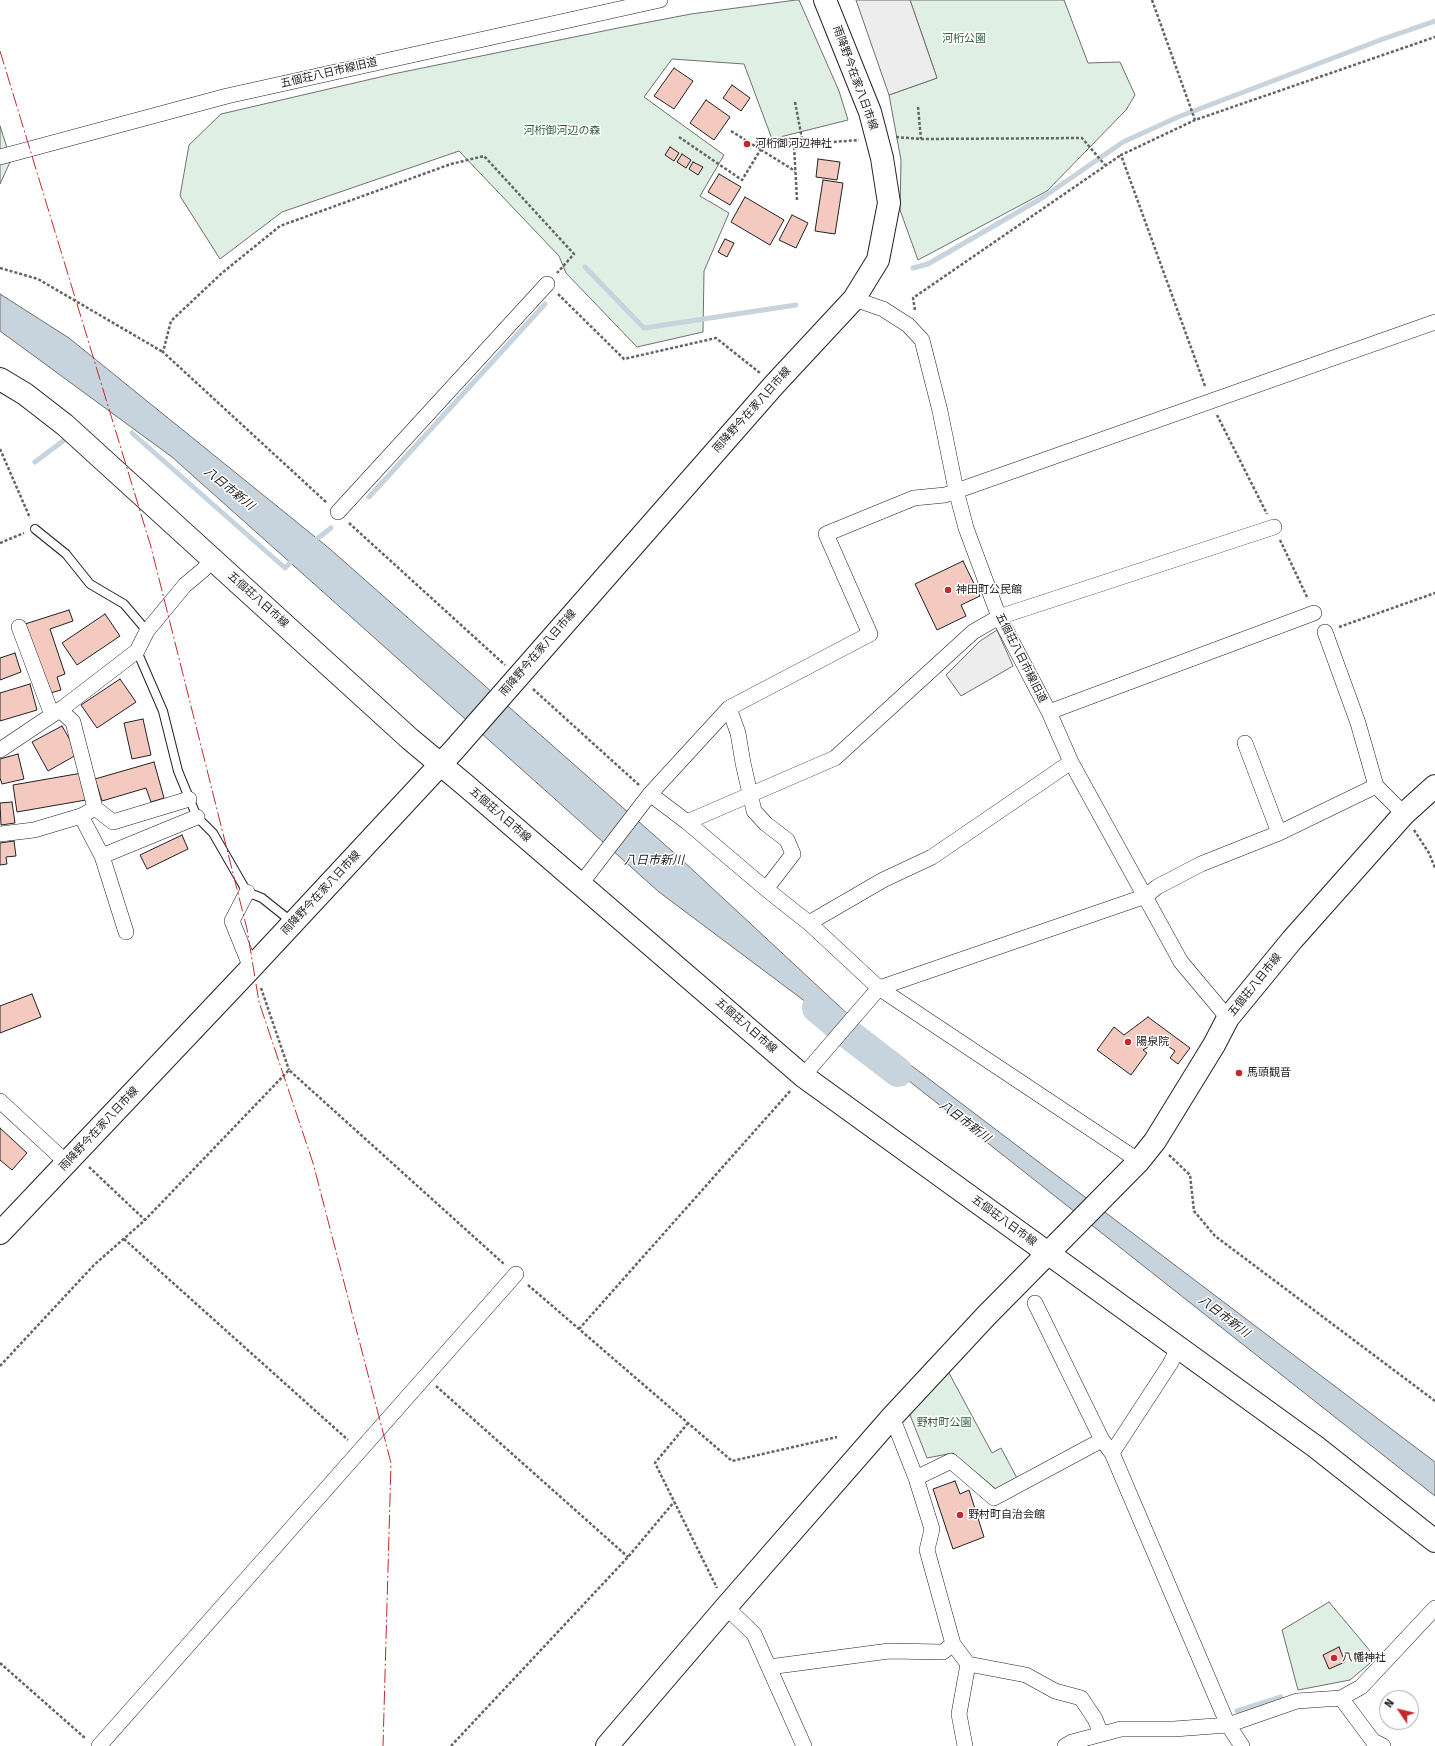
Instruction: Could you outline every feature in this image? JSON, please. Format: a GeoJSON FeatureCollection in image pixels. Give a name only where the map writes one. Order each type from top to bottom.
{"type":"FeatureCollection","features":[{"type":"Feature","properties":{"kind":"main road","name":"雨降野今在家八日市線"},"geometry":{"type":"LineString","coordinates":[[0,1233],[251,968],[447,757],[511,670],[854,299],[878,260],[889,203],[882,158],[870,112],[825,0]]}},
{"type":"Feature","properties":{"kind":"main road","name":"五個荘八日市線"},"geometry":{"type":"LineString","coordinates":[[0,379],[25,394],[65,425],[410,739],[447,757],[580,885],[803,1076],[1049,1254],[1139,1161],[1155,1142],[1214,1045],[1228,1018],[1292,940],[1404,814],[1435,786]]}},
{"type":"Feature","properties":{"kind":"main road"},"geometry":{"type":"LineString","coordinates":[[607,1746],[892,1416],[986,1316],[1049,1254],[1316,1447],[1435,1541]]}},
{"type":"Feature","properties":{"kind":"street","name":"五個荘八日市線旧道"},"geometry":{"type":"LineString","coordinates":[[0,156],[227,96],[660,0]]}},
{"type":"Feature","properties":{"kind":"street"},"geometry":{"type":"LineString","coordinates":[[338,512],[547,284]]}},
{"type":"Feature","properties":{"kind":"street","name":"五個荘八日市線旧道"},"geometry":{"type":"LineString","coordinates":[[854,299],[883,309],[908,325],[922,340],[940,411],[956,490],[966,528],[999,616],[1049,712],[1071,762],[1181,962],[1228,1018]]}},
{"type":"Feature","properties":{"kind":"street"},"geometry":{"type":"LineString","coordinates":[[580,885],[650,794],[728,708],[870,634],[826,534],[914,498],[945,495],[1435,322]]}},
{"type":"Feature","properties":{"kind":"street"},"geometry":{"type":"LineString","coordinates":[[687,822],[835,758],[973,632],[999,616],[1274,527]]}},
{"type":"Feature","properties":{"kind":"street"},"geometry":{"type":"LineString","coordinates":[[0,750],[56,713],[138,651],[147,632],[185,585],[203,570],[213,559]]}},
{"type":"Feature","properties":{"kind":"street"},"geometry":{"type":"LineString","coordinates":[[1049,712],[1314,613]]}},
{"type":"Feature","properties":{"kind":"street"},"geometry":{"type":"LineString","coordinates":[[19,627],[56,713],[73,722],[95,808],[113,822],[189,799]]}},
{"type":"Feature","properties":{"kind":"street"},"geometry":{"type":"LineString","coordinates":[[1325,632],[1358,723],[1376,786],[1404,814]]}},
{"type":"Feature","properties":{"kind":"street"},"geometry":{"type":"LineString","coordinates":[[728,708],[738,733],[754,811],[766,824],[787,840],[793,854],[766,889]]}},
{"type":"Feature","properties":{"kind":"street"},"geometry":{"type":"LineString","coordinates":[[1245,744],[1280,833]]}},
{"type":"Feature","properties":{"kind":"street"},"geometry":{"type":"LineString","coordinates":[[809,923],[883,880],[932,857],[1071,762]]}},
{"type":"Feature","properties":{"kind":"street"},"geometry":{"type":"LineString","coordinates":[[803,1076],[879,988],[1146,896],[1157,887],[1201,864],[1280,833],[1376,786]]}},
{"type":"Feature","properties":{"kind":"street"},"geometry":{"type":"LineString","coordinates":[[650,794],[687,822],[766,889],[809,923],[879,988],[1139,1161]]}},
{"type":"Feature","properties":{"kind":"street"},"geometry":{"type":"LineString","coordinates":[[0,834],[34,830],[81,816],[95,808]]}},
{"type":"Feature","properties":{"kind":"street"},"geometry":{"type":"LineString","coordinates":[[81,816],[102,856],[126,932]]}},
{"type":"Feature","properties":{"kind":"street"},"geometry":{"type":"LineString","coordinates":[[102,856],[197,817]]}},
{"type":"Feature","properties":{"kind":"street"},"geometry":{"type":"LineString","coordinates":[[247,892],[232,921],[251,968]]}},
{"type":"Feature","properties":{"kind":"street"},"geometry":{"type":"LineString","coordinates":[[0,1100],[67,1163]]}},
{"type":"Feature","properties":{"kind":"street"},"geometry":{"type":"LineString","coordinates":[[94,1743],[360,1451],[516,1274]]}},
{"type":"Feature","properties":{"kind":"street"},"geometry":{"type":"LineString","coordinates":[[1035,1303],[1102,1440],[1112,1453],[1228,1725],[1242,1746]]}},
{"type":"Feature","properties":{"kind":"street"},"geometry":{"type":"LineString","coordinates":[[1112,1453],[1170,1364],[1178,1347]]}},
{"type":"Feature","properties":{"kind":"street"},"geometry":{"type":"LineString","coordinates":[[892,1416],[916,1478],[932,1529],[927,1550],[952,1644],[968,1664],[1026,1675],[1055,1691],[1081,1698],[1099,1729]]}},
{"type":"Feature","properties":{"kind":"street"},"geometry":{"type":"LineString","coordinates":[[916,1478],[951,1461],[994,1498],[1102,1440]]}},
{"type":"Feature","properties":{"kind":"street"},"geometry":{"type":"LineString","coordinates":[[726,1607],[754,1634],[804,1746]]}},
{"type":"Feature","properties":{"kind":"street"},"geometry":{"type":"LineString","coordinates":[[1065,1746],[1099,1729],[1174,1728],[1228,1725],[1297,1701],[1341,1698],[1361,1687],[1435,1608]]}},
{"type":"Feature","properties":{"kind":"street"},"geometry":{"type":"LineString","coordinates":[[769,1667],[889,1651],[943,1652],[952,1644]]}},
{"type":"Feature","properties":{"kind":"street"},"geometry":{"type":"LineString","coordinates":[[965,1746],[959,1714],[968,1664]]}},
{"type":"Feature","properties":{"kind":"street"},"geometry":{"type":"LineString","coordinates":[[1341,1698],[1372,1742],[1383,1746]]}},
{"type":"Feature","properties":{"kind":"lane"},"geometry":{"type":"LineString","coordinates":[[35,529],[66,554],[90,584],[124,604],[147,632]]}},
{"type":"Feature","properties":{"kind":"lane"},"geometry":{"type":"LineString","coordinates":[[138,651],[163,711],[178,771],[197,817],[213,834],[247,892],[262,898],[293,923]]}},
{"type":"Feature","properties":{"kind":"path"},"geometry":{"type":"LineString","coordinates":[[1152,0],[1195,120]]}},
{"type":"Feature","properties":{"kind":"path"},"geometry":{"type":"LineString","coordinates":[[916,312],[912,298],[1104,165],[1121,155],[1195,120],[1435,37]]}},
{"type":"Feature","properties":{"kind":"path"},"geometry":{"type":"LineString","coordinates":[[794,102],[803,144]]}},
{"type":"Feature","properties":{"kind":"path"},"geometry":{"type":"LineString","coordinates":[[918,107],[921,139]]}},
{"type":"Feature","properties":{"kind":"path"},"geometry":{"type":"LineString","coordinates":[[731,131],[795,171]]}},
{"type":"Feature","properties":{"kind":"path"},"geometry":{"type":"LineString","coordinates":[[679,137],[742,180],[761,150]]}},
{"type":"Feature","properties":{"kind":"path"},"geometry":{"type":"LineString","coordinates":[[894,137],[921,139],[1082,138],[1104,165]]}},
{"type":"Feature","properties":{"kind":"path"},"geometry":{"type":"LineString","coordinates":[[796,200],[794,145],[865,139]]}},
{"type":"Feature","properties":{"kind":"path"},"geometry":{"type":"LineString","coordinates":[[1121,155],[1211,402],[1274,527],[1314,613]]}},
{"type":"Feature","properties":{"kind":"path"},"geometry":{"type":"LineString","coordinates":[[163,352],[171,321],[222,273],[280,226],[451,164],[484,156],[574,254],[547,284],[624,359],[716,338],[774,385]]}},
{"type":"Feature","properties":{"kind":"path"},"geometry":{"type":"LineString","coordinates":[[0,268],[38,279],[163,352],[511,670],[650,794]]}},
{"type":"Feature","properties":{"kind":"path"},"geometry":{"type":"LineString","coordinates":[[0,449],[35,529],[0,544]]}},
{"type":"Feature","properties":{"kind":"path"},"geometry":{"type":"LineString","coordinates":[[1325,632],[1435,593]]}},
{"type":"Feature","properties":{"kind":"path"},"geometry":{"type":"LineString","coordinates":[[1404,814],[1429,853],[1435,868]]}},
{"type":"Feature","properties":{"kind":"path"},"geometry":{"type":"LineString","coordinates":[[261,988],[289,1070],[516,1274],[732,1461],[837,1437]]}},
{"type":"Feature","properties":{"kind":"path"},"geometry":{"type":"LineString","coordinates":[[0,1366],[94,1264],[145,1220],[289,1070]]}},
{"type":"Feature","properties":{"kind":"path"},"geometry":{"type":"LineString","coordinates":[[580,1329],[803,1076]]}},
{"type":"Feature","properties":{"kind":"path"},"geometry":{"type":"LineString","coordinates":[[1155,1142],[1190,1175],[1194,1212],[1215,1236],[1435,1401]]}},
{"type":"Feature","properties":{"kind":"path"},"geometry":{"type":"LineString","coordinates":[[89,1166],[145,1220]]}},
{"type":"Feature","properties":{"kind":"path"},"geometry":{"type":"LineString","coordinates":[[124,1239],[360,1451]]}},
{"type":"Feature","properties":{"kind":"path"},"geometry":{"type":"LineString","coordinates":[[425,1377],[628,1557]]}},
{"type":"Feature","properties":{"kind":"path"},"geometry":{"type":"LineString","coordinates":[[688,1423],[655,1463],[726,1607]]}},
{"type":"Feature","properties":{"kind":"path"},"geometry":{"type":"LineString","coordinates":[[450,1746],[628,1557],[674,1502]]}},
{"type":"Feature","properties":{"kind":"path"},"geometry":{"type":"LineString","coordinates":[[0,1663],[94,1743]]}},
{"type":"Feature","properties":{"kind":"green space","name":"河桁御河辺の森"},"geometry":{"type":"Polygon","coordinates":[[[799,0],[839,91],[848,120],[772,139],[744,64],[672,59],[644,97],[724,155],[700,196],[729,213],[704,271],[703,332],[637,347],[566,273],[559,256],[459,151],[282,212],[220,259],[180,196],[189,145],[221,114],[393,74],[623,27],[691,14],[799,0]]]}},
{"type":"Feature","properties":{"kind":"green space","name":"河桁公園"},"geometry":{"type":"Polygon","coordinates":[[[910,0],[1064,0],[1088,63],[1120,62],[1135,95],[1126,110],[1047,191],[918,260],[900,210],[901,160],[889,95],[937,78],[910,0]]]}},
{"type":"Feature","properties":{"kind":"green space"},"geometry":{"type":"Polygon","coordinates":[[[0,126],[11,160],[0,184],[0,126]]]}},
{"type":"Feature","properties":{"kind":"green space","name":"野村町公園"},"geometry":{"type":"Polygon","coordinates":[[[949,1373],[992,1453],[1001,1448],[1018,1480],[997,1490],[953,1453],[927,1458],[908,1410],[949,1373]]]}},
{"type":"Feature","properties":{"kind":"green space"},"geometry":{"type":"Polygon","coordinates":[[[1329,1602],[1376,1658],[1350,1680],[1298,1690],[1282,1630],[1329,1602]]]}},
{"type":"Feature","properties":{"kind":"shaded area"},"geometry":{"type":"Polygon","coordinates":[[[856,0],[910,0],[937,78],[889,95],[856,0]]]}},
{"type":"Feature","properties":{"kind":"shaded area"},"geometry":{"type":"Polygon","coordinates":[[[997,630],[1013,666],[961,696],[946,675],[980,641],[997,630]]]}},
{"type":"Feature","properties":{"kind":"water"},"geometry":{"type":"Polygon","coordinates":[[[0,294],[69,338],[330,549],[681,859],[867,1032],[1435,1462],[1435,1496],[866,1047],[659,892],[172,457],[0,331],[0,294]]]}},
{"type":"Feature","properties":{"kind":"building"},"geometry":{"type":"Polygon","coordinates":[[[674,68],[693,81],[674,109],[654,96],[674,68]]]}},
{"type":"Feature","properties":{"kind":"building"},"geometry":{"type":"Polygon","coordinates":[[[732,85],[750,98],[741,111],[723,98],[732,85]]]}},
{"type":"Feature","properties":{"kind":"building"},"geometry":{"type":"Polygon","coordinates":[[[706,100],[730,117],[714,140],[690,123],[706,100]]]}},
{"type":"Feature","properties":{"kind":"building"},"geometry":{"type":"Polygon","coordinates":[[[670,147],[679,153],[674,161],[665,155],[670,147]]]}},
{"type":"Feature","properties":{"kind":"building"},"geometry":{"type":"Polygon","coordinates":[[[682,154],[691,160],[686,168],[677,162],[682,154]]]}},
{"type":"Feature","properties":{"kind":"building"},"geometry":{"type":"Polygon","coordinates":[[[818,159],[840,162],[837,180],[816,177],[818,159]]]}},
{"type":"Feature","properties":{"kind":"building"},"geometry":{"type":"Polygon","coordinates":[[[693,162],[703,167],[698,175],[689,169],[693,162]]]}},
{"type":"Feature","properties":{"kind":"building"},"geometry":{"type":"Polygon","coordinates":[[[719,174],[741,187],[730,205],[708,192],[719,174]]]}},
{"type":"Feature","properties":{"kind":"building"},"geometry":{"type":"Polygon","coordinates":[[[823,180],[843,183],[835,234],[815,231],[823,180]]]}},
{"type":"Feature","properties":{"kind":"building"},"geometry":{"type":"Polygon","coordinates":[[[745,197],[784,220],[770,245],[731,222],[745,197]]]}},
{"type":"Feature","properties":{"kind":"building"},"geometry":{"type":"Polygon","coordinates":[[[792,215],[808,223],[796,248],[779,240],[792,215]]]}},
{"type":"Feature","properties":{"kind":"building"},"geometry":{"type":"Polygon","coordinates":[[[725,239],[734,243],[727,257],[718,252],[725,239]]]}},
{"type":"Feature","properties":{"kind":"building","name":"神田町公民館"},"geometry":{"type":"Polygon","coordinates":[[[963,561],[980,596],[961,605],[966,616],[937,630],[915,584],[963,561]]]}},
{"type":"Feature","properties":{"kind":"building"},"geometry":{"type":"Polygon","coordinates":[[[69,610],[73,621],[50,629],[65,674],[57,677],[61,690],[47,694],[25,624],[69,610]]]}},
{"type":"Feature","properties":{"kind":"building"},"geometry":{"type":"Polygon","coordinates":[[[105,614],[120,636],[77,665],[62,643],[105,614]]]}},
{"type":"Feature","properties":{"kind":"building"},"geometry":{"type":"Polygon","coordinates":[[[15,653],[21,672],[0,680],[0,658],[15,653]]]}},
{"type":"Feature","properties":{"kind":"building"},"geometry":{"type":"Polygon","coordinates":[[[120,679],[136,702],[97,728],[81,705],[120,679]]]}},
{"type":"Feature","properties":{"kind":"building"},"geometry":{"type":"Polygon","coordinates":[[[30,684],[37,710],[0,721],[0,693],[30,684]]]}},
{"type":"Feature","properties":{"kind":"building"},"geometry":{"type":"Polygon","coordinates":[[[143,719],[151,755],[132,759],[124,723],[143,719]]]}},
{"type":"Feature","properties":{"kind":"building"},"geometry":{"type":"Polygon","coordinates":[[[62,726],[78,754],[48,771],[32,742],[62,726]]]}},
{"type":"Feature","properties":{"kind":"building"},"geometry":{"type":"Polygon","coordinates":[[[18,754],[24,779],[2,784],[0,778],[0,759],[18,754]]]}},
{"type":"Feature","properties":{"kind":"building"},"geometry":{"type":"Polygon","coordinates":[[[154,762],[164,798],[151,802],[146,788],[102,801],[95,779],[154,762]]]}},
{"type":"Feature","properties":{"kind":"building"},"geometry":{"type":"Polygon","coordinates":[[[82,773],[86,800],[17,812],[13,785],[82,773]]]}},
{"type":"Feature","properties":{"kind":"building"},"geometry":{"type":"Polygon","coordinates":[[[12,802],[15,823],[1,825],[0,803],[12,802]]]}},
{"type":"Feature","properties":{"kind":"building"},"geometry":{"type":"Polygon","coordinates":[[[182,835],[188,849],[147,869],[140,855],[182,835]]]}},
{"type":"Feature","properties":{"kind":"building"},"geometry":{"type":"Polygon","coordinates":[[[14,841],[16,856],[6,857],[7,864],[0,865],[0,843],[14,841]]]}},
{"type":"Feature","properties":{"kind":"building"},"geometry":{"type":"Polygon","coordinates":[[[32,994],[41,1017],[0,1033],[0,1006],[32,994]]]}},
{"type":"Feature","properties":{"kind":"building","name":"陽泉院"},"geometry":{"type":"Polygon","coordinates":[[[1148,1017],[1190,1048],[1178,1064],[1170,1058],[1175,1051],[1155,1037],[1148,1047],[1143,1050],[1147,1053],[1131,1075],[1097,1050],[1114,1027],[1124,1035],[1148,1017]]]}},
{"type":"Feature","properties":{"kind":"building"},"geometry":{"type":"Polygon","coordinates":[[[0,1128],[27,1153],[12,1170],[0,1160],[0,1128]]]}},
{"type":"Feature","properties":{"kind":"building","name":"野村町自治会館"},"geometry":{"type":"Polygon","coordinates":[[[955,1481],[960,1494],[969,1490],[984,1537],[953,1549],[933,1489],[955,1481]]]}},
{"type":"Feature","properties":{"kind":"building","name":"八幡神社"},"geometry":{"type":"Polygon","coordinates":[[[1339,1647],[1345,1662],[1329,1669],[1323,1655],[1339,1647]]]}},
{"type":"Feature","properties":{"kind":"waterway"},"geometry":{"type":"LineString","coordinates":[[913,268],[928,264],[1042,198],[1123,142],[1178,117],[1383,39],[1435,21]]}},
{"type":"Feature","properties":{"kind":"waterway"},"geometry":{"type":"LineString","coordinates":[[585,267],[644,328],[796,305]]}},
{"type":"Feature","properties":{"kind":"waterway"},"geometry":{"type":"LineString","coordinates":[[369,497],[545,304]]}},
{"type":"Feature","properties":{"kind":"waterway"},"geometry":{"type":"LineString","coordinates":[[132,433],[285,568],[295,558]]}},
{"type":"Feature","properties":{"kind":"waterway"},"geometry":{"type":"LineString","coordinates":[[35,462],[63,441]]}},
{"type":"Feature","properties":{"kind":"waterway"},"geometry":{"type":"LineString","coordinates":[[313,542],[331,528]]}},
{"type":"Feature","properties":{"kind":"waterway","name":"八日市新川"},"geometry":{"type":"LineString","coordinates":[[817,1008],[898,1072]]}},
{"type":"Feature","properties":{"kind":"waterway"},"geometry":{"type":"LineString","coordinates":[[1237,1711],[1281,1697]]}},
{"type":"Feature","properties":{"kind":"power"},"geometry":{"type":"LineString","coordinates":[[0,51],[151,547],[247,929],[259,1002],[313,1163],[391,1463],[383,1746]]}},
{"type":"Feature","properties":{"kind":"place","name":"河桁御河辺神社"},"geometry":{"type":"Point","coordinates":[747,144]}},
{"type":"Feature","properties":{"kind":"place","name":"神田町公民館"},"geometry":{"type":"Point","coordinates":[948,590]}},
{"type":"Feature","properties":{"kind":"place","name":"陽泉院"},"geometry":{"type":"Point","coordinates":[1128,1042]}},
{"type":"Feature","properties":{"kind":"place","name":"馬頭観音"},"geometry":{"type":"Point","coordinates":[1239,1073]}},
{"type":"Feature","properties":{"kind":"place","name":"野村町自治会館"},"geometry":{"type":"Point","coordinates":[960,1515]}},
{"type":"Feature","properties":{"kind":"place","name":"八幡神社"},"geometry":{"type":"Point","coordinates":[1334,1658]}}]}
